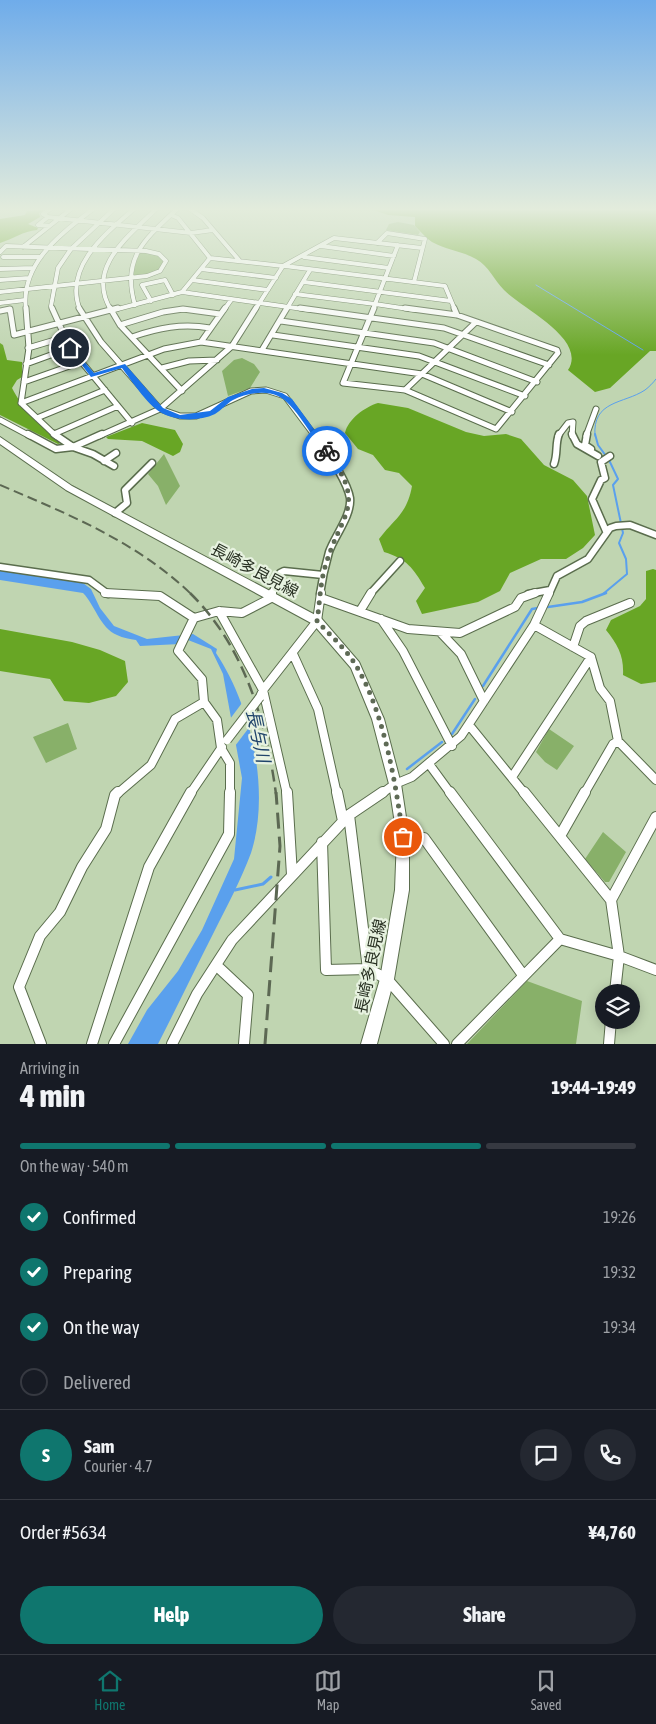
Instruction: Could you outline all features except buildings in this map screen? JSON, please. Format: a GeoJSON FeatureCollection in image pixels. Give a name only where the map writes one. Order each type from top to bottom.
{"type":"FeatureCollection","features":[{"type":"Feature","properties":{"kind":"main road","name":"長崎多良見線"},"geometry":{"type":"LineString","coordinates":[[0,440],[54,479],[317,621],[343,649],[359,673],[378,719],[395,784],[403,837],[402,890],[387,978],[369,1044]]}},
{"type":"Feature","properties":{"kind":"street"},"geometry":{"type":"LineString","coordinates":[[21,403],[30,332],[25,300],[26,289],[33,268],[40,258]]}},
{"type":"Feature","properties":{"kind":"street"},"geometry":{"type":"LineString","coordinates":[[65,258],[58,268],[53,286],[51,306],[58,324],[70,348],[132,423]]}},
{"type":"Feature","properties":{"kind":"street"},"geometry":{"type":"LineString","coordinates":[[87,258],[82,267],[78,284],[77,301],[84,318],[98,338],[160,409],[179,417],[201,416],[212,412],[239,394],[252,391],[274,392],[290,400],[331,457],[350,499],[345,520],[330,550],[323,575],[317,621],[226,740],[186,798],[149,867],[92,1044]]}},
{"type":"Feature","properties":{"kind":"street"},"geometry":{"type":"LineString","coordinates":[[110,258],[106,266],[104,297],[111,311],[120,325],[182,391]]}},
{"type":"Feature","properties":{"kind":"street"},"geometry":{"type":"LineString","coordinates":[[133,258],[128,279],[129,292],[135,305]]}},
{"type":"Feature","properties":{"kind":"street"},"geometry":{"type":"LineString","coordinates":[[0,292],[104,282],[153,274],[166,265],[164,258]]}},
{"type":"Feature","properties":{"kind":"street"},"geometry":{"type":"LineString","coordinates":[[182,292],[210,258],[239,260],[445,286],[457,315]]}},
{"type":"Feature","properties":{"kind":"street"},"geometry":{"type":"LineString","coordinates":[[0,420],[56,449],[74,447],[160,409],[232,346],[284,266],[299,258]]}},
{"type":"Feature","properties":{"kind":"street"},"geometry":{"type":"LineString","coordinates":[[314,258],[389,268]]}},
{"type":"Feature","properties":{"kind":"street"},"geometry":{"type":"LineString","coordinates":[[295,294],[375,304],[457,315],[557,350],[558,353],[536,382],[496,429],[405,390],[343,383],[352,366],[358,347],[365,333],[375,304],[393,258]]}},
{"type":"Feature","properties":{"kind":"street"},"geometry":{"type":"LineString","coordinates":[[414,282],[420,258]]}},
{"type":"Feature","properties":{"kind":"street"},"geometry":{"type":"LineString","coordinates":[[0,269],[33,268]]}},
{"type":"Feature","properties":{"kind":"street"},"geometry":{"type":"LineString","coordinates":[[201,270],[276,278]]}},
{"type":"Feature","properties":{"kind":"street"},"geometry":{"type":"LineString","coordinates":[[262,350],[273,335],[287,306],[310,270]]}},
{"type":"Feature","properties":{"kind":"street"},"geometry":{"type":"LineString","coordinates":[[0,280],[29,278]]}},
{"type":"Feature","properties":{"kind":"street"},"geometry":{"type":"LineString","coordinates":[[151,301],[142,285],[165,280],[173,294]]}},
{"type":"Feature","properties":{"kind":"street"},"geometry":{"type":"LineString","coordinates":[[192,280],[268,290]]}},
{"type":"Feature","properties":{"kind":"street"},"geometry":{"type":"LineString","coordinates":[[304,282],[451,301]]}},
{"type":"Feature","properties":{"kind":"street"},"geometry":{"type":"LineString","coordinates":[[0,310],[10,309],[14,335],[182,292],[444,328],[549,365]]}},
{"type":"Feature","properties":{"kind":"street"},"geometry":{"type":"LineString","coordinates":[[0,303],[25,300]]}},
{"type":"Feature","properties":{"kind":"street"},"geometry":{"type":"LineString","coordinates":[[201,342],[231,300]]}},
{"type":"Feature","properties":{"kind":"street"},"geometry":{"type":"LineString","coordinates":[[120,325],[163,312],[183,309],[220,314]]}},
{"type":"Feature","properties":{"kind":"street"},"geometry":{"type":"LineString","coordinates":[[281,321],[434,343],[536,382]]}},
{"type":"Feature","properties":{"kind":"street"},"geometry":{"type":"LineString","coordinates":[[405,390],[476,322]]}},
{"type":"Feature","properties":{"kind":"street"},"geometry":{"type":"LineString","coordinates":[[132,337],[169,325],[190,324],[210,328]]}},
{"type":"Feature","properties":{"kind":"street"},"geometry":{"type":"LineString","coordinates":[[273,335],[419,356],[525,396]]}},
{"type":"Feature","properties":{"kind":"street"},"geometry":{"type":"LineString","coordinates":[[28,348],[64,337]]}},
{"type":"Feature","properties":{"kind":"street"},"geometry":{"type":"LineString","coordinates":[[21,403],[174,346],[201,342],[262,350],[352,366],[422,374],[512,412]]}},
{"type":"Feature","properties":{"kind":"street"},"geometry":{"type":"LineString","coordinates":[[26,364],[70,348]]}},
{"type":"Feature","properties":{"kind":"street"},"geometry":{"type":"LineString","coordinates":[[162,368],[175,363],[194,360],[216,360]]}},
{"type":"Feature","properties":{"kind":"street"},"geometry":{"type":"LineString","coordinates":[[24,382],[81,362]]}},
{"type":"Feature","properties":{"kind":"street"},"geometry":{"type":"LineString","coordinates":[[37,418],[105,390]]}},
{"type":"Feature","properties":{"kind":"street"},"geometry":{"type":"LineString","coordinates":[[21,403],[54,434],[74,447],[114,466]]}},
{"type":"Feature","properties":{"kind":"street"},"geometry":{"type":"LineString","coordinates":[[54,434],[118,406]]}},
{"type":"Feature","properties":{"kind":"street"},"geometry":{"type":"LineString","coordinates":[[596,410],[590,418],[585,445],[605,458]]}},
{"type":"Feature","properties":{"kind":"street"},"geometry":{"type":"LineString","coordinates":[[554,464],[558,452],[556,442],[559,434],[568,423],[573,422],[572,437],[577,444],[605,458]]}},
{"type":"Feature","properties":{"kind":"street"},"geometry":{"type":"LineString","coordinates":[[104,461],[116,453]]}},
{"type":"Feature","properties":{"kind":"street"},"geometry":{"type":"LineString","coordinates":[[605,458],[606,478],[601,480],[592,499],[606,530]]}},
{"type":"Feature","properties":{"kind":"street"},"geometry":{"type":"LineString","coordinates":[[115,513],[127,503],[125,490],[152,462]]}},
{"type":"Feature","properties":{"kind":"street"},"geometry":{"type":"LineString","coordinates":[[172,1044],[197,994],[232,940],[322,842],[346,818],[395,784],[412,777],[452,746],[469,725],[534,625],[557,576],[563,571],[585,561],[593,554],[606,530],[625,525],[644,528],[656,535]]}},
{"type":"Feature","properties":{"kind":"street"},"geometry":{"type":"LineString","coordinates":[[360,611],[367,597],[400,561]]}},
{"type":"Feature","properties":{"kind":"street"},"geometry":{"type":"LineString","coordinates":[[0,567],[90,580],[107,594],[160,596],[194,618],[219,611],[242,613],[272,597],[280,573],[284,571],[323,575]]}},
{"type":"Feature","properties":{"kind":"street"},"geometry":{"type":"LineString","coordinates":[[321,598],[408,629],[460,633],[516,607],[521,598],[528,594],[550,590]]}},
{"type":"Feature","properties":{"kind":"street"},"geometry":{"type":"LineString","coordinates":[[573,647],[580,626],[586,621],[630,604]]}},
{"type":"Feature","properties":{"kind":"street"},"geometry":{"type":"LineString","coordinates":[[219,611],[262,693],[287,788],[292,875]]}},
{"type":"Feature","properties":{"kind":"street"},"geometry":{"type":"LineString","coordinates":[[114,1044],[229,834],[230,763],[221,748],[217,720],[204,702],[202,679],[178,651],[194,618]]}},
{"type":"Feature","properties":{"kind":"street"},"geometry":{"type":"LineString","coordinates":[[380,618],[403,651],[452,746]]}},
{"type":"Feature","properties":{"kind":"street"},"geometry":{"type":"LineString","coordinates":[[534,625],[591,657],[600,688],[610,701],[618,741],[656,780]]}},
{"type":"Feature","properties":{"kind":"street"},"geometry":{"type":"LineString","coordinates":[[441,632],[461,654],[484,701]]}},
{"type":"Feature","properties":{"kind":"street"},"geometry":{"type":"LineString","coordinates":[[293,654],[318,710],[346,818],[368,969]]}},
{"type":"Feature","properties":{"kind":"street"},"geometry":{"type":"LineString","coordinates":[[512,777],[591,657]]}},
{"type":"Feature","properties":{"kind":"street"},"geometry":{"type":"LineString","coordinates":[[41,1044],[19,987],[40,936],[60,912],[82,867],[106,829],[115,795],[151,765],[175,719],[204,702]]}},
{"type":"Feature","properties":{"kind":"street"},"geometry":{"type":"LineString","coordinates":[[469,725],[611,900],[619,956],[616,984]]}},
{"type":"Feature","properties":{"kind":"street"},"geometry":{"type":"LineString","coordinates":[[560,836],[613,744],[618,741]]}},
{"type":"Feature","properties":{"kind":"street"},"geometry":{"type":"LineString","coordinates":[[429,764],[560,939],[619,956],[656,970]]}},
{"type":"Feature","properties":{"kind":"street"},"geometry":{"type":"LineString","coordinates":[[611,900],[656,816]]}},
{"type":"Feature","properties":{"kind":"street"},"geometry":{"type":"LineString","coordinates":[[403,837],[424,838],[523,975]]}},
{"type":"Feature","properties":{"kind":"street"},"geometry":{"type":"LineString","coordinates":[[322,842],[326,970],[368,969],[387,978],[444,1044]]}},
{"type":"Feature","properties":{"kind":"street"},"geometry":{"type":"LineString","coordinates":[[457,1044],[560,939]]}},
{"type":"Feature","properties":{"kind":"street"},"geometry":{"type":"LineString","coordinates":[[216,965],[248,994],[244,1044]]}},
{"type":"Feature","properties":{"kind":"street"},"geometry":{"type":"LineString","coordinates":[[609,1044],[611,1029]]}},
{"type":"Feature","properties":{"kind":"green space"},"geometry":{"type":"Polygon","coordinates":[[[135,258],[162,258],[165,261],[160,269],[156,271],[133,277],[130,273],[135,258]]]}},
{"type":"Feature","properties":{"kind":"green space"},"geometry":{"type":"Polygon","coordinates":[[[474,258],[656,258],[656,351],[650,351],[610,388],[595,392],[568,370],[572,358],[569,347],[561,336],[550,325],[504,290],[481,262],[474,258]]]}},
{"type":"Feature","properties":{"kind":"green space"},"geometry":{"type":"Polygon","coordinates":[[[0,343],[3,345],[7,360],[22,362],[22,377],[17,380],[12,388],[16,396],[41,425],[64,442],[58,444],[0,415],[0,343]]]}},
{"type":"Feature","properties":{"kind":"green space"},"geometry":{"type":"Polygon","coordinates":[[[242,358],[254,364],[260,372],[250,388],[228,396],[222,371],[234,360],[242,358]]]}},
{"type":"Feature","properties":{"kind":"green space"},"geometry":{"type":"Polygon","coordinates":[[[378,403],[408,408],[466,432],[484,436],[506,434],[521,439],[544,465],[573,480],[587,496],[595,535],[583,548],[566,559],[541,559],[510,573],[500,591],[478,602],[422,614],[416,601],[425,588],[409,565],[384,552],[379,539],[404,510],[412,486],[399,473],[385,470],[373,455],[358,449],[345,433],[353,418],[368,407],[378,403]]]}},
{"type":"Feature","properties":{"kind":"green space"},"geometry":{"type":"Polygon","coordinates":[[[142,423],[175,430],[183,444],[180,452],[173,456],[142,441],[108,439],[106,437],[142,423]]]}},
{"type":"Feature","properties":{"kind":"green space"},"geometry":{"type":"Polygon","coordinates":[[[164,454],[180,486],[166,505],[158,486],[148,474],[164,454]]]}},
{"type":"Feature","properties":{"kind":"green space"},"geometry":{"type":"Polygon","coordinates":[[[656,570],[656,682],[641,684],[623,675],[619,651],[606,630],[611,620],[640,606],[646,599],[646,571],[656,570]]]}},
{"type":"Feature","properties":{"kind":"green space"},"geometry":{"type":"Polygon","coordinates":[[[0,629],[72,642],[100,650],[125,661],[128,682],[116,696],[89,703],[64,701],[50,679],[0,671],[0,629]]]}},
{"type":"Feature","properties":{"kind":"green space"},"geometry":{"type":"Polygon","coordinates":[[[68,723],[77,749],[46,763],[33,737],[68,723]]]}},
{"type":"Feature","properties":{"kind":"green space"},"geometry":{"type":"Polygon","coordinates":[[[549,729],[574,746],[557,770],[545,762],[536,752],[549,729]]]}},
{"type":"Feature","properties":{"kind":"green space"},"geometry":{"type":"Polygon","coordinates":[[[603,832],[626,852],[609,882],[605,882],[585,859],[603,832]]]}},
{"type":"Feature","properties":{"kind":"green space"},"geometry":{"type":"Polygon","coordinates":[[[527,981],[582,1001],[576,1044],[467,1044],[527,981]]]}},
{"type":"Feature","properties":{"kind":"water"},"geometry":{"type":"Polygon","coordinates":[[[0,570],[79,580],[91,589],[100,608],[114,626],[147,639],[193,634],[217,649],[216,653],[239,697],[248,723],[258,776],[259,803],[257,829],[251,853],[234,893],[158,1044],[128,1044],[147,1010],[178,971],[202,930],[234,859],[242,778],[223,674],[211,649],[188,640],[180,644],[140,646],[136,640],[111,632],[83,593],[0,580],[0,570]]]}},
{"type":"Feature","properties":{"kind":"pier"},"geometry":{"type":"Polygon","coordinates":[[[242,703],[251,725],[235,746],[230,719],[242,703]]]}},
{"type":"Feature","properties":{"kind":"waterway"},"geometry":{"type":"LineString","coordinates":[[536,285],[643,350]]}},
{"type":"Feature","properties":{"kind":"waterway"},"geometry":{"type":"LineString","coordinates":[[595,434],[595,424],[604,409],[637,395],[656,379]]}},
{"type":"Feature","properties":{"kind":"waterway"},"geometry":{"type":"LineString","coordinates":[[595,434],[598,445],[606,456]]}},
{"type":"Feature","properties":{"kind":"waterway"},"geometry":{"type":"LineString","coordinates":[[603,594],[627,574],[626,559],[619,543],[623,533],[613,485],[618,479],[609,460]]}},
{"type":"Feature","properties":{"kind":"waterway"},"geometry":{"type":"LineString","coordinates":[[548,607],[582,602],[606,593]]}},
{"type":"Feature","properties":{"kind":"waterway"},"geometry":{"type":"LineString","coordinates":[[483,686],[532,609],[538,608]]}},
{"type":"Feature","properties":{"kind":"waterway"},"geometry":{"type":"LineString","coordinates":[[452,734],[475,699]]}},
{"type":"Feature","properties":{"kind":"waterway"},"geometry":{"type":"LineString","coordinates":[[407,769],[442,742]]}},
{"type":"Feature","properties":{"kind":"waterway"},"geometry":{"type":"LineString","coordinates":[[235,890],[263,884],[271,877]]}},
{"type":"Feature","properties":{"kind":"railway"},"geometry":{"type":"LineString","coordinates":[[0,485],[51,507],[125,544],[148,559],[191,594]]}},
{"type":"Feature","properties":{"kind":"railway"},"geometry":{"type":"LineString","coordinates":[[191,594],[225,636],[250,686],[266,739],[276,794]]}},
{"type":"Feature","properties":{"kind":"railway"},"geometry":{"type":"LineString","coordinates":[[265,1044],[280,846],[276,792]]}},
{"type":"Feature","properties":{"kind":"way so far"},"geometry":{"type":"LineString","coordinates":[[327,451],[338,468],[350,499],[349,509],[330,550],[323,574],[317,621],[356,665],[367,688],[378,719],[395,784],[403,837]]}},
{"type":"Feature","properties":{"kind":"route"},"geometry":{"type":"LineString","coordinates":[[70,348],[93,376],[123,365],[160,409],[179,417],[201,416],[212,412],[239,394],[252,391],[264,390],[285,396],[290,400],[327,451]]}},
{"type":"Feature","properties":{"kind":"water label","name":"長与川"},"geometry":{"type":"Point","coordinates":[258,736]}}]}
